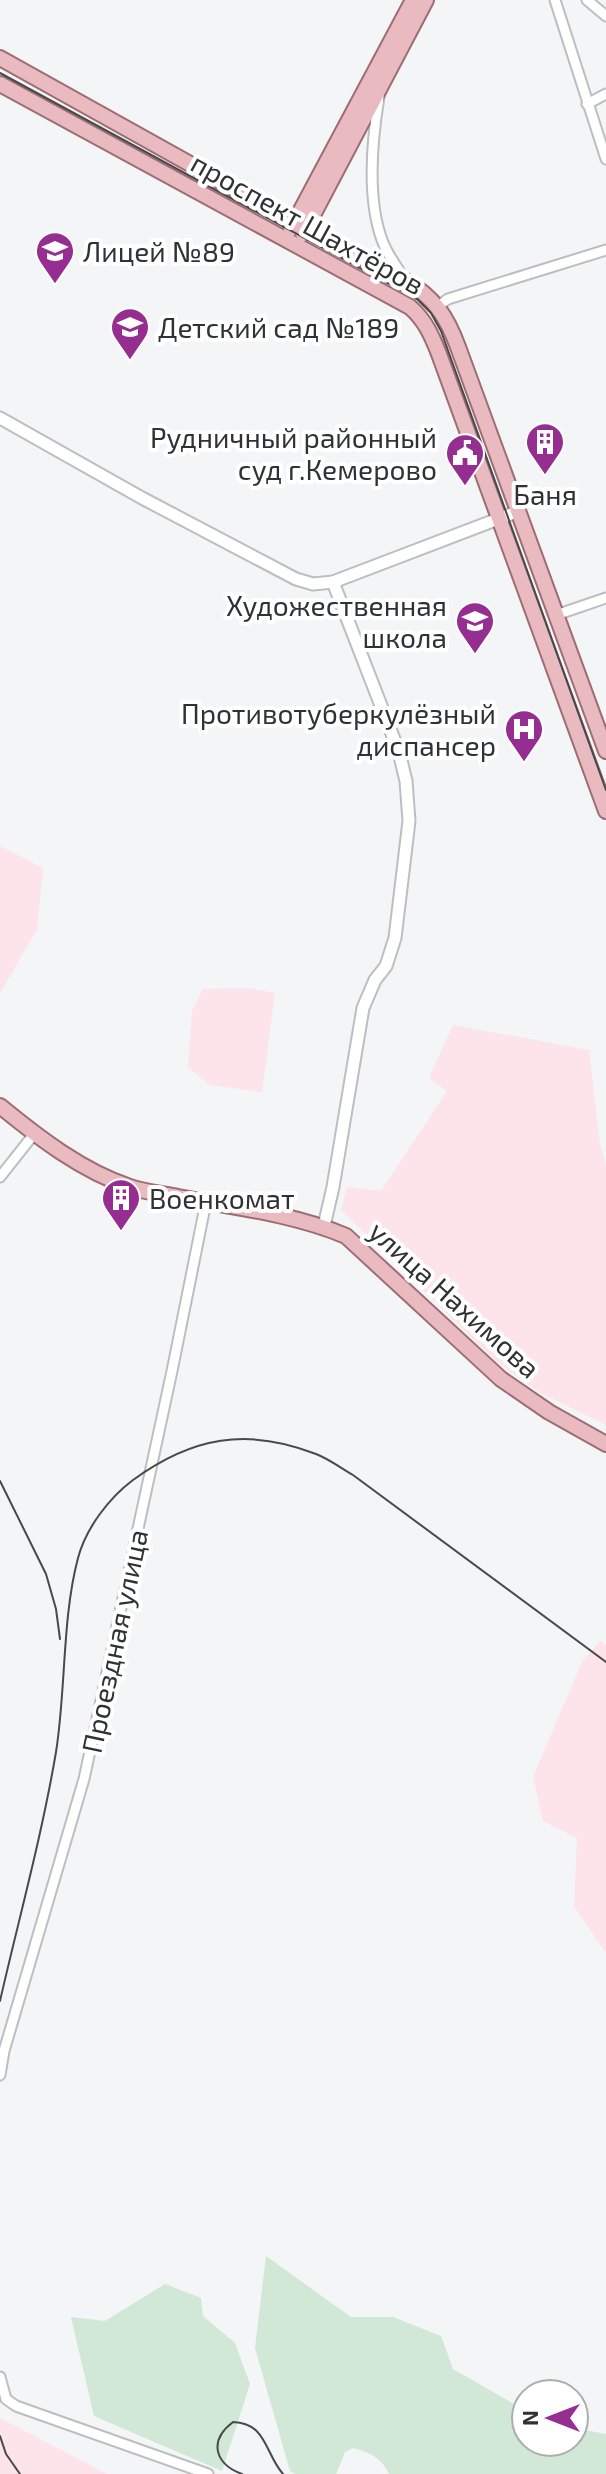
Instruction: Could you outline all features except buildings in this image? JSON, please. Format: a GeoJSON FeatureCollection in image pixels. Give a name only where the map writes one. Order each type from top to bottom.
{"type":"FeatureCollection","features":[{"type":"Feature","properties":{"kind":"main road"},"geometry":{"type":"LineString","coordinates":[[291,242],[413,0]]}},
{"type":"Feature","properties":{"kind":"main road"},"geometry":{"type":"LineString","coordinates":[[300,225],[426,0]]}},
{"type":"Feature","properties":{"kind":"main road","name":"проспект Шахтёров"},"geometry":{"type":"LineString","coordinates":[[0,58],[406,281],[438,306],[455,339],[606,751]]}},
{"type":"Feature","properties":{"kind":"main road","name":"проспект Шахтёров"},"geometry":{"type":"LineString","coordinates":[[0,84],[420,315],[435,343],[606,811]]}},
{"type":"Feature","properties":{"kind":"main road","name":"улица Нахимова"},"geometry":{"type":"LineString","coordinates":[[0,1106],[34,1134],[90,1170],[133,1188],[324,1226],[346,1236],[470,1352],[511,1386],[568,1424],[606,1444]]}},
{"type":"Feature","properties":{"kind":"street"},"geometry":{"type":"LineString","coordinates":[[555,0],[606,159]]}},
{"type":"Feature","properties":{"kind":"street"},"geometry":{"type":"LineString","coordinates":[[587,0],[606,16]]}},
{"type":"Feature","properties":{"kind":"street"},"geometry":{"type":"LineString","coordinates":[[383,80],[376,123],[373,205],[386,250],[406,281]]}},
{"type":"Feature","properties":{"kind":"street"},"geometry":{"type":"LineString","coordinates":[[587,104],[606,94]]}},
{"type":"Feature","properties":{"kind":"street"},"geometry":{"type":"LineString","coordinates":[[438,306],[448,299],[606,250]]}},
{"type":"Feature","properties":{"kind":"street"},"geometry":{"type":"LineString","coordinates":[[0,418],[142,498],[296,579],[313,584],[333,582],[519,511]]}},
{"type":"Feature","properties":{"kind":"street"},"geometry":{"type":"LineString","coordinates":[[324,1226],[363,1008],[375,980],[386,966],[395,938],[409,821],[407,789],[399,752],[333,582]]}},
{"type":"Feature","properties":{"kind":"street"},"geometry":{"type":"LineString","coordinates":[[556,615],[606,598]]}},
{"type":"Feature","properties":{"kind":"street"},"geometry":{"type":"LineString","coordinates":[[0,1177],[34,1134]]}},
{"type":"Feature","properties":{"kind":"street","name":"Проездная улица"},"geometry":{"type":"LineString","coordinates":[[0,2075],[4,2051],[84,1779],[206,1202]]}},
{"type":"Feature","properties":{"kind":"street"},"geometry":{"type":"LineString","coordinates":[[0,2377],[6,2399],[16,2406],[208,2474]]}},
{"type":"Feature","properties":{"kind":"shaded area"},"geometry":{"type":"Polygon","coordinates":[[[0,846],[43,868],[37,929],[0,993],[0,846]]]}},
{"type":"Feature","properties":{"kind":"shaded area"},"geometry":{"type":"Polygon","coordinates":[[[249,988],[275,993],[262,1092],[210,1085],[188,1067],[192,1011],[203,989],[249,988]]]}},
{"type":"Feature","properties":{"kind":"shaded area"},"geometry":{"type":"Polygon","coordinates":[[[453,1025],[589,1050],[600,1144],[606,1166],[606,1425],[539,1392],[496,1361],[341,1210],[347,1187],[381,1191],[447,1091],[429,1078],[453,1025]]]}},
{"type":"Feature","properties":{"kind":"shaded area"},"geometry":{"type":"Polygon","coordinates":[[[600,1641],[606,1645],[606,1953],[574,1906],[577,1838],[543,1821],[533,1777],[582,1662],[600,1641]]]}},
{"type":"Feature","properties":{"kind":"shaded area"},"geometry":{"type":"Polygon","coordinates":[[[0,2418],[107,2474],[0,2474],[0,2418]]]}},
{"type":"Feature","properties":{"kind":"green space"},"geometry":{"type":"Polygon","coordinates":[[[266,2256],[351,2317],[393,2317],[441,2336],[453,2369],[510,2402],[510,2458],[590,2458],[590,2431],[606,2434],[606,2474],[389,2474],[374,2456],[353,2448],[345,2452],[336,2474],[296,2474],[290,2471],[255,2348],[266,2256]]]}},
{"type":"Feature","properties":{"kind":"green space"},"geometry":{"type":"Polygon","coordinates":[[[165,2284],[201,2298],[203,2316],[235,2343],[250,2384],[222,2471],[94,2416],[71,2317],[105,2321],[165,2284]]]}},
{"type":"Feature","properties":{"kind":"tram line"},"geometry":{"type":"LineString","coordinates":[[0,73],[417,299],[431,313],[441,331],[606,790]]}},
{"type":"Feature","properties":{"kind":"tram line"},"geometry":{"type":"LineString","coordinates":[[242,2474],[226,2464],[218,2451],[220,2437],[233,2422],[253,2428],[259,2434],[283,2474]]}},
{"type":"Feature","properties":{"kind":"railway"},"geometry":{"type":"LineString","coordinates":[[0,2001],[56,1752],[69,1605],[78,1558],[93,1525],[107,1505],[124,1487],[155,1465],[199,1446],[243,1439],[291,1446],[321,1456],[353,1475],[606,1662]]}},
{"type":"Feature","properties":{"kind":"railway"},"geometry":{"type":"LineString","coordinates":[[0,1481],[46,1574],[56,1609],[60,1639]]}},
{"type":"Feature","properties":{"kind":"railway"},"geometry":{"type":"LineString","coordinates":[[0,2436],[6,2454],[20,2474]]}},
{"type":"Feature","properties":{"kind":"place","name":"Лицей №89"},"geometry":{"type":"Point","coordinates":[55,285]}},
{"type":"Feature","properties":{"kind":"place","name":"Детский сад №189"},"geometry":{"type":"Point","coordinates":[130,361]}},
{"type":"Feature","properties":{"kind":"place","name":"Баня"},"geometry":{"type":"Point","coordinates":[545,476]}},
{"type":"Feature","properties":{"kind":"place","name":"Рудничный районный суд г.Кемерово"},"geometry":{"type":"Point","coordinates":[465,487]}},
{"type":"Feature","properties":{"kind":"place","name":"Художественная школа"},"geometry":{"type":"Point","coordinates":[475,655]}},
{"type":"Feature","properties":{"kind":"place","name":"Противотуберкулёзный диспансер"},"geometry":{"type":"Point","coordinates":[524,763]}},
{"type":"Feature","properties":{"kind":"place","name":"Военкомат"},"geometry":{"type":"Point","coordinates":[121,1232]}}]}
